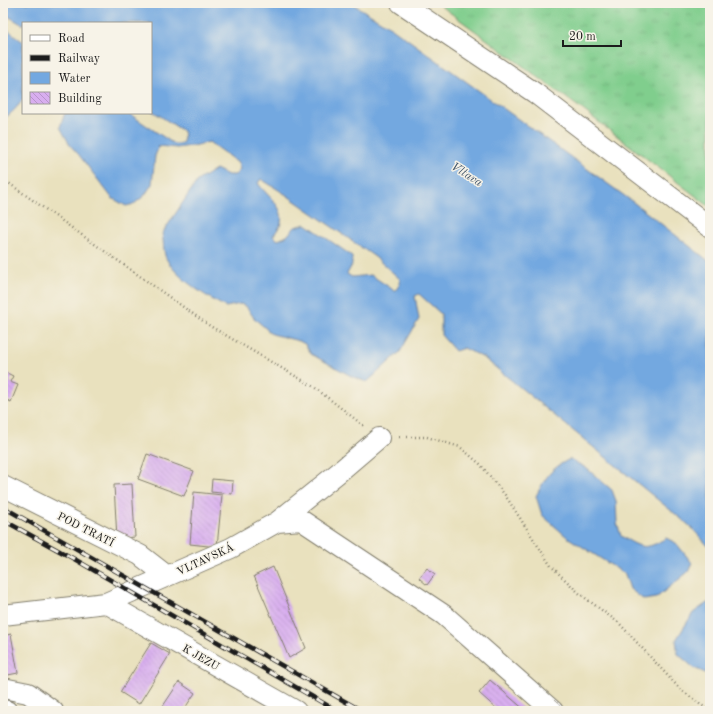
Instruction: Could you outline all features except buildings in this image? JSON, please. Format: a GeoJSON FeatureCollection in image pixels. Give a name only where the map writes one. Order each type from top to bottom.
{"type":"FeatureCollection","features":[{"type":"Feature","properties":{"kind":"street"},"geometry":{"type":"LineString","coordinates":[[401,3],[534,93],[710,227]]}},
{"type":"Feature","properties":{"kind":"street","name":"VLTAVSKÁ"},"geometry":{"type":"LineString","coordinates":[[3,615],[106,603],[231,548],[278,522],[379,438]]}},
{"type":"Feature","properties":{"kind":"street","name":"POD TRATÍ"},"geometry":{"type":"LineString","coordinates":[[3,486],[16,494],[140,555],[167,576]]}},
{"type":"Feature","properties":{"kind":"street"},"geometry":{"type":"LineString","coordinates":[[278,522],[300,520],[444,615],[554,711]]}},
{"type":"Feature","properties":{"kind":"street","name":"K JEZU"},"geometry":{"type":"LineString","coordinates":[[106,603],[296,711]]}},
{"type":"Feature","properties":{"kind":"street"},"geometry":{"type":"LineString","coordinates":[[3,688],[28,693],[53,711]]}},
{"type":"Feature","properties":{"kind":"street"},"geometry":{"type":"LineString","coordinates":[[3,710],[7,711]]}},
{"type":"Feature","properties":{"kind":"path"},"geometry":{"type":"LineString","coordinates":[[3,179],[210,326],[314,387],[379,438],[427,437],[460,447],[480,464],[505,495],[551,566],[580,594],[619,623],[680,689],[710,710]]}},
{"type":"Feature","properties":{"kind":"green space"},"geometry":{"type":"Polygon","coordinates":[[[437,3],[710,3],[710,207],[583,110],[437,3]]]}},
{"type":"Feature","properties":{"kind":"water","name":"Vltava"},"geometry":{"type":"Polygon","coordinates":[[[3,3],[351,3],[392,28],[633,202],[710,262],[710,548],[690,526],[484,358],[464,348],[455,351],[441,335],[441,314],[419,294],[415,296],[419,319],[400,352],[367,382],[353,377],[311,354],[305,344],[272,334],[254,318],[246,306],[240,304],[226,307],[193,286],[170,265],[164,253],[162,234],[197,181],[216,169],[228,175],[235,175],[240,170],[238,163],[209,142],[177,148],[159,146],[155,156],[152,184],[145,195],[134,204],[126,206],[112,198],[70,145],[60,127],[65,114],[129,114],[174,144],[183,142],[183,131],[152,111],[152,22],[22,22],[22,24],[3,13],[3,3]],[[261,179],[258,183],[275,203],[281,213],[280,226],[273,236],[278,240],[287,236],[295,227],[306,224],[352,256],[352,265],[347,274],[352,277],[371,275],[395,291],[400,284],[400,279],[375,257],[285,194],[261,179]]]}},
{"type":"Feature","properties":{"kind":"water"},"geometry":{"type":"Polygon","coordinates":[[[3,26],[22,41],[22,100],[9,115],[3,119],[3,26]]]}},
{"type":"Feature","properties":{"kind":"water"},"geometry":{"type":"Polygon","coordinates":[[[570,459],[586,468],[612,490],[616,501],[617,523],[621,536],[643,546],[653,545],[666,538],[676,543],[692,563],[688,572],[656,598],[644,600],[630,589],[625,574],[567,537],[542,515],[536,496],[549,474],[558,466],[570,459]]]}},
{"type":"Feature","properties":{"kind":"water"},"geometry":{"type":"Polygon","coordinates":[[[707,603],[710,603],[710,675],[694,668],[678,654],[676,640],[693,613],[707,603]]]}},
{"type":"Feature","properties":{"kind":"railway"},"geometry":{"type":"LineString","coordinates":[[3,507],[362,711]]}},
{"type":"Feature","properties":{"kind":"railway"},"geometry":{"type":"LineString","coordinates":[[3,520],[76,560],[337,711]]}}]}
